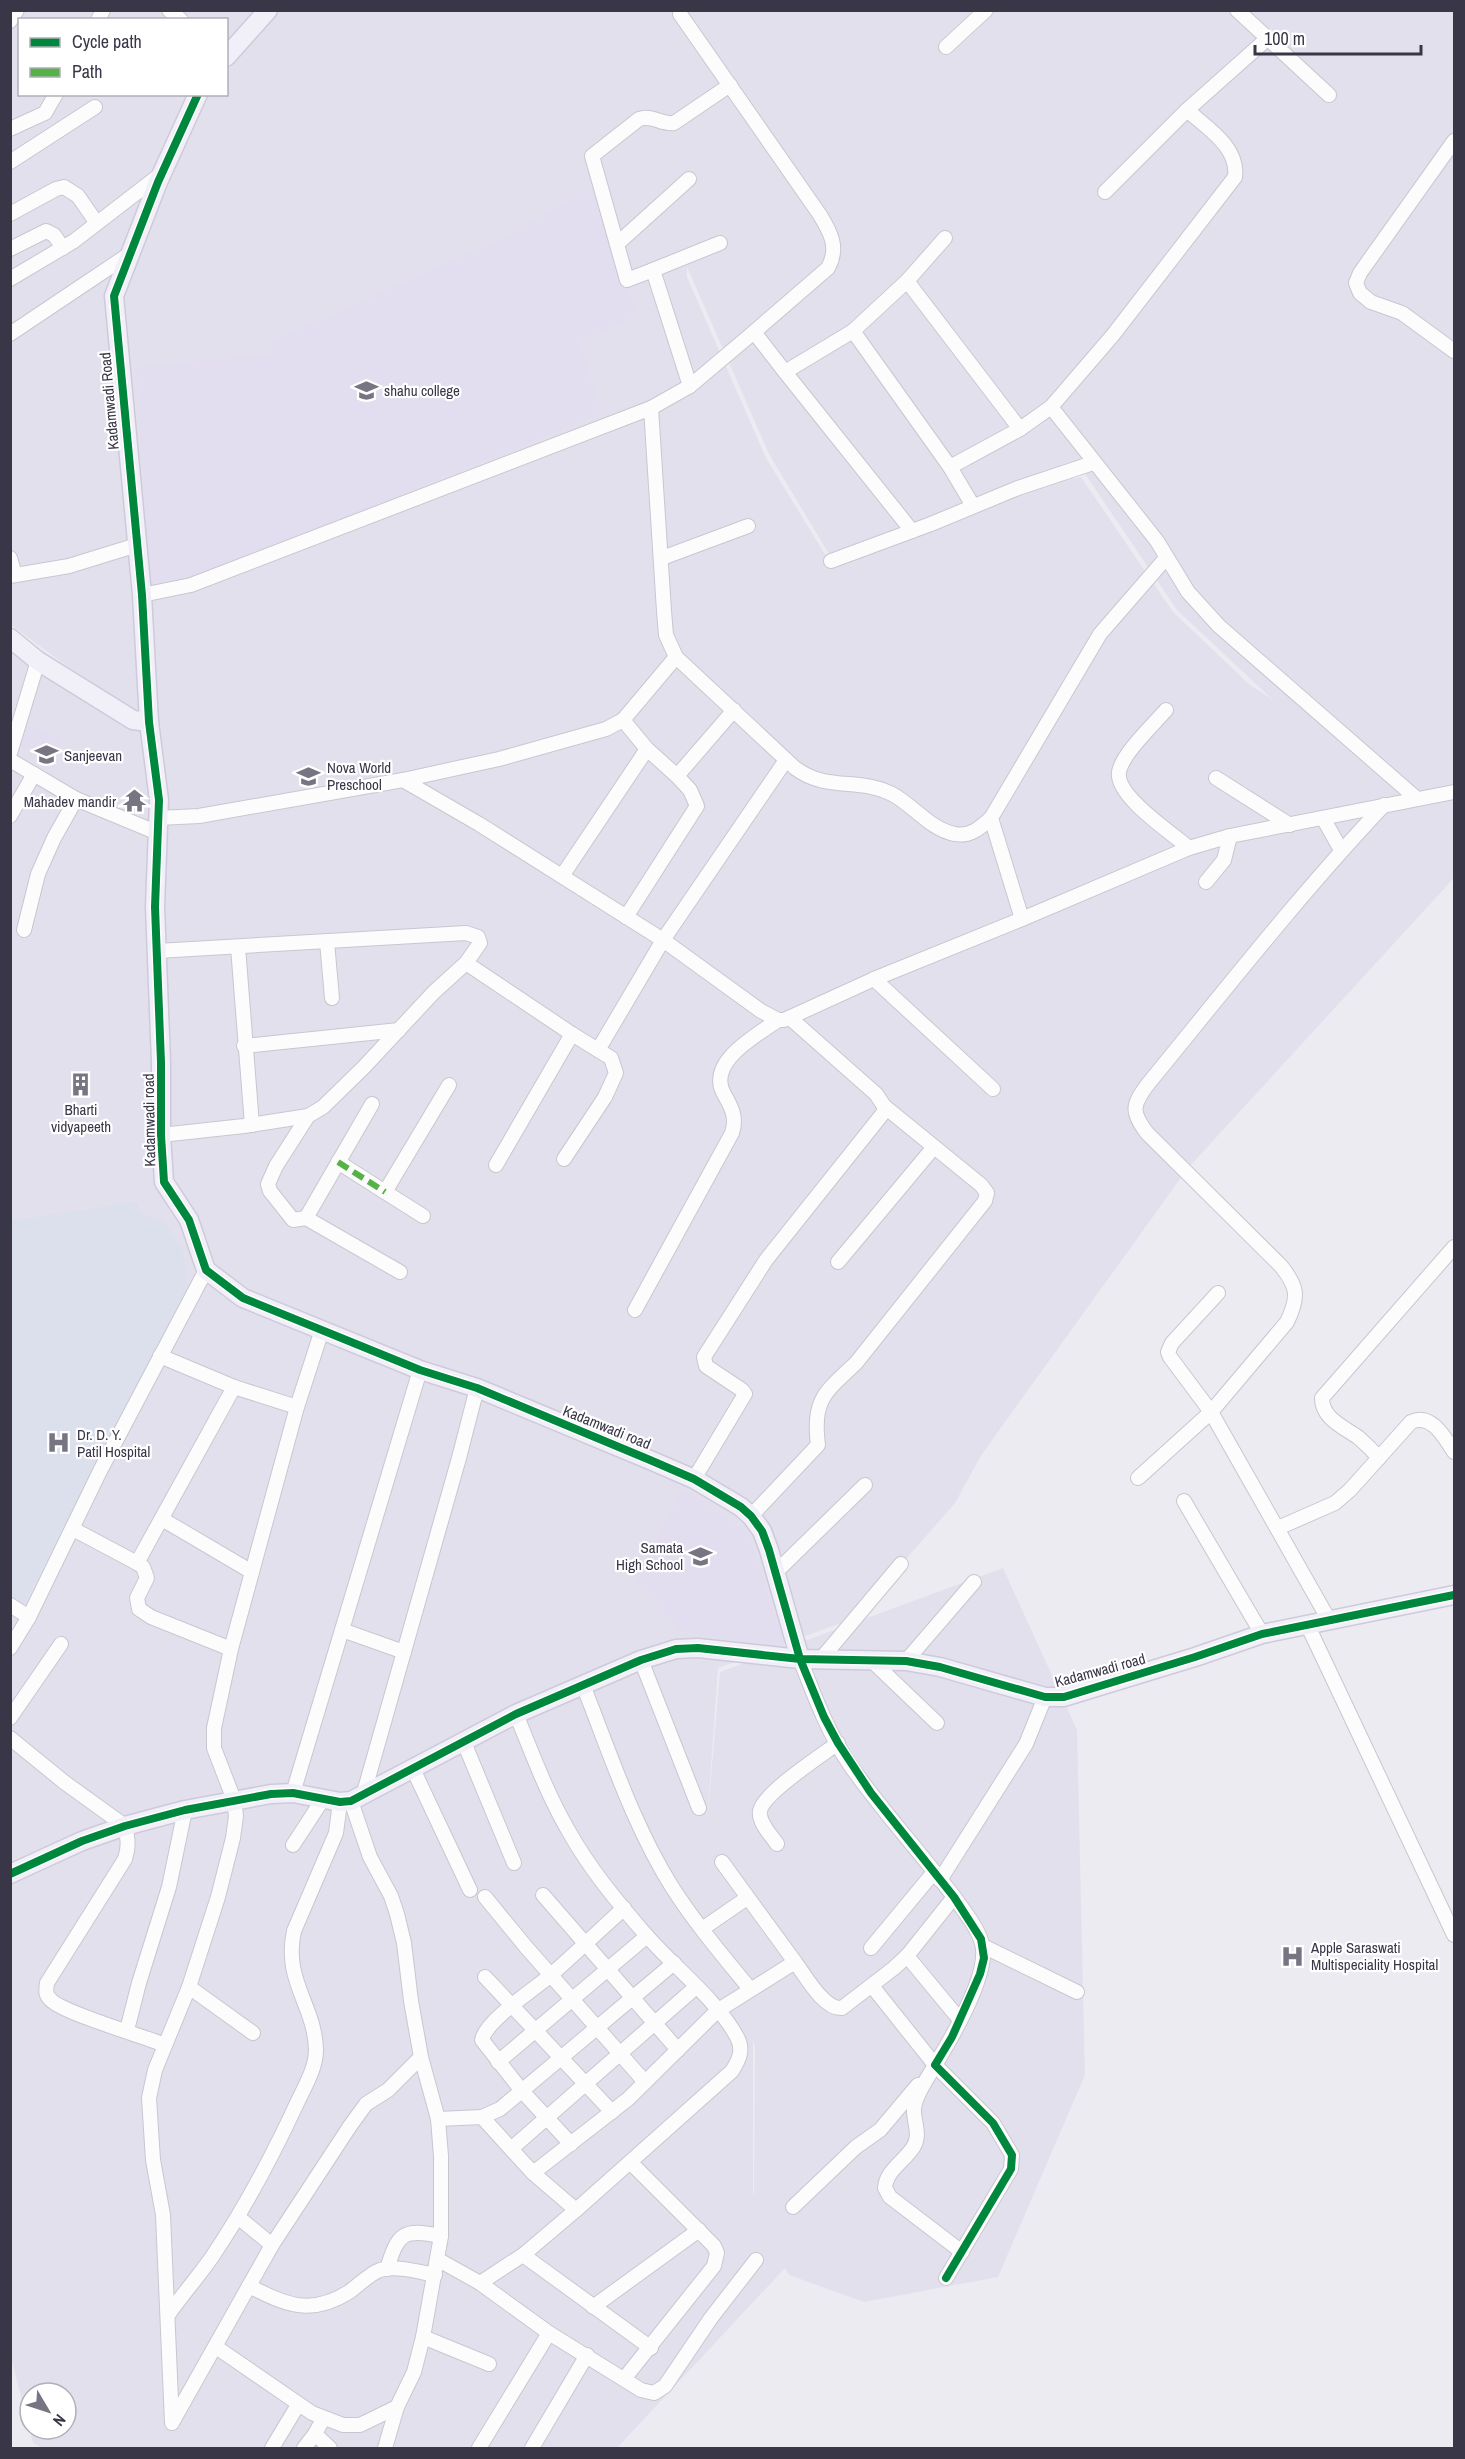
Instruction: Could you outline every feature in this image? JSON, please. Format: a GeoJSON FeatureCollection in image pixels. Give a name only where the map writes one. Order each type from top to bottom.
{"type":"FeatureCollection","features":[{"type":"Feature","properties":{"kind":"street"},"geometry":{"type":"LineString","coordinates":[[10,21],[17,10]]}},
{"type":"Feature","properties":{"kind":"street"},"geometry":{"type":"LineString","coordinates":[[228,55],[268,10]]}},
{"type":"Feature","properties":{"kind":"street"},"geometry":{"type":"LineString","coordinates":[[946,47],[986,10]]}},
{"type":"Feature","properties":{"kind":"street"},"geometry":{"type":"LineString","coordinates":[[1237,10],[1329,95]]}},
{"type":"Feature","properties":{"kind":"street"},"geometry":{"type":"LineString","coordinates":[[142,596],[191,585],[651,408],[690,386],[828,268],[833,258],[834,246],[831,232],[680,14]]}},
{"type":"Feature","properties":{"kind":"street"},"geometry":{"type":"LineString","coordinates":[[1105,192],[1187,110],[1268,38]]}},
{"type":"Feature","properties":{"kind":"street"},"geometry":{"type":"LineString","coordinates":[[720,243],[627,280],[592,156],[639,119],[649,117],[668,124],[674,123],[730,85]]}},
{"type":"Feature","properties":{"kind":"street"},"geometry":{"type":"LineString","coordinates":[[10,129],[45,113],[55,96]]}},
{"type":"Feature","properties":{"kind":"street","name":"Kadamwadi Road"},"geometry":{"type":"LineString","coordinates":[[149,722],[142,596],[114,296],[161,174],[197,96]]}},
{"type":"Feature","properties":{"kind":"street"},"geometry":{"type":"LineString","coordinates":[[10,162],[95,107]]}},
{"type":"Feature","properties":{"kind":"street"},"geometry":{"type":"LineString","coordinates":[[950,467],[1020,429],[1051,407],[1113,335],[1235,177],[1236,165],[1233,156],[1224,144],[1187,110]]}},
{"type":"Feature","properties":{"kind":"street"},"geometry":{"type":"LineString","coordinates":[[1455,141],[1360,273],[1356,283],[1360,293],[1371,302],[1402,313],[1455,351]]}},
{"type":"Feature","properties":{"kind":"street"},"geometry":{"type":"LineString","coordinates":[[10,279],[63,248],[161,174]]}},
{"type":"Feature","properties":{"kind":"street"},"geometry":{"type":"LineString","coordinates":[[617,244],[689,179]]}},
{"type":"Feature","properties":{"kind":"street"},"geometry":{"type":"LineString","coordinates":[[10,214],[64,187],[78,196],[96,222]]}},
{"type":"Feature","properties":{"kind":"street"},"geometry":{"type":"LineString","coordinates":[[10,249],[46,231],[54,235],[63,248]]}},
{"type":"Feature","properties":{"kind":"street"},"geometry":{"type":"LineString","coordinates":[[785,372],[854,331],[907,282],[945,238]]}},
{"type":"Feature","properties":{"kind":"street"},"geometry":{"type":"LineString","coordinates":[[10,334],[131,253]]}},
{"type":"Feature","properties":{"kind":"street"},"geometry":{"type":"LineString","coordinates":[[653,270],[690,386]]}},
{"type":"Feature","properties":{"kind":"street"},"geometry":{"type":"LineString","coordinates":[[907,282],[1020,429]]}},
{"type":"Feature","properties":{"kind":"street"},"geometry":{"type":"LineString","coordinates":[[854,331],[950,467],[973,506]]}},
{"type":"Feature","properties":{"kind":"street"},"geometry":{"type":"LineString","coordinates":[[754,332],[912,531]]}},
{"type":"Feature","properties":{"kind":"street"},"geometry":{"type":"LineString","coordinates":[[1051,407],[1157,541],[1188,592],[1218,626],[1416,798]]}},
{"type":"Feature","properties":{"kind":"street"},"geometry":{"type":"LineString","coordinates":[[651,408],[666,635],[676,657],[808,778],[826,783],[873,787],[893,794],[945,832],[958,835],[968,834],[980,829],[991,818],[1100,634],[1166,558]]}},
{"type":"Feature","properties":{"kind":"street"},"geometry":{"type":"LineString","coordinates":[[831,561],[1018,488],[1094,463]]}},
{"type":"Feature","properties":{"kind":"street"},"geometry":{"type":"LineString","coordinates":[[662,558],[748,526]]}},
{"type":"Feature","properties":{"kind":"street"},"geometry":{"type":"LineString","coordinates":[[10,558],[13,576],[69,567],[137,545]]}},
{"type":"Feature","properties":{"kind":"street"},"geometry":{"type":"LineString","coordinates":[[10,639],[38,661],[133,720],[149,722]]}},
{"type":"Feature","properties":{"kind":"street"},"geometry":{"type":"LineString","coordinates":[[10,760],[76,799],[158,826],[199,816],[403,780],[499,759],[606,729],[623,720],[676,657]]}},
{"type":"Feature","properties":{"kind":"street"},"geometry":{"type":"LineString","coordinates":[[10,753],[38,661]]}},
{"type":"Feature","properties":{"kind":"street"},"geometry":{"type":"LineString","coordinates":[[677,776],[734,710]]}},
{"type":"Feature","properties":{"kind":"street"},"geometry":{"type":"LineString","coordinates":[[1166,710],[1125,760],[1119,770],[1118,780],[1129,798],[1189,848]]}},
{"type":"Feature","properties":{"kind":"street"},"geometry":{"type":"LineString","coordinates":[[623,720],[647,749],[690,790],[697,806],[626,917]]}},
{"type":"Feature","properties":{"kind":"street","name":"Kadamwadi road"},"geometry":{"type":"LineString","coordinates":[[149,722],[159,800],[155,908],[164,1182],[189,1220],[206,1270],[243,1298],[420,1370],[477,1389],[694,1479],[741,1507],[762,1531],[800,1659],[906,1661],[940,1667],[1045,1697],[1064,1697],[1262,1634],[1455,1595]]}},
{"type":"Feature","properties":{"kind":"street"},"geometry":{"type":"LineString","coordinates":[[562,876],[647,749]]}},
{"type":"Feature","properties":{"kind":"street"},"geometry":{"type":"LineString","coordinates":[[598,1050],[663,940],[786,760]]}},
{"type":"Feature","properties":{"kind":"street"},"geometry":{"type":"LineString","coordinates":[[10,816],[34,774]]}},
{"type":"Feature","properties":{"kind":"street"},"geometry":{"type":"LineString","coordinates":[[1216,778],[1290,825]]}},
{"type":"Feature","properties":{"kind":"street"},"geometry":{"type":"LineString","coordinates":[[403,780],[479,824],[663,940],[761,1011],[784,1019],[876,1094],[884,1106],[981,1185],[987,1193],[985,1201],[856,1363],[833,1385],[818,1406],[816,1428],[818,1445],[751,1516]]}},
{"type":"Feature","properties":{"kind":"street"},"geometry":{"type":"LineString","coordinates":[[635,1310],[732,1133],[735,1123],[734,1114],[718,1080],[721,1070],[727,1059],[784,1019],[874,979],[1189,848],[1230,836],[1455,792]]}},
{"type":"Feature","properties":{"kind":"street"},"geometry":{"type":"LineString","coordinates":[[24,930],[38,874],[54,838],[76,799]]}},
{"type":"Feature","properties":{"kind":"street"},"geometry":{"type":"LineString","coordinates":[[1138,1478],[1211,1412],[1287,1322],[1293,1310],[1296,1295],[1292,1280],[1281,1266],[1147,1133],[1135,1113],[1135,1104],[1148,1084],[1233,977],[1341,850],[1384,805]]}},
{"type":"Feature","properties":{"kind":"street"},"geometry":{"type":"LineString","coordinates":[[991,818],[1022,919]]}},
{"type":"Feature","properties":{"kind":"street"},"geometry":{"type":"LineString","coordinates":[[1323,818],[1341,850]]}},
{"type":"Feature","properties":{"kind":"street"},"geometry":{"type":"LineString","coordinates":[[1206,882],[1224,860],[1230,836]]}},
{"type":"Feature","properties":{"kind":"street"},"geometry":{"type":"LineString","coordinates":[[157,951],[473,933],[478,937],[480,944],[478,950],[466,963],[434,992],[333,1098],[308,1116],[276,1166],[268,1184],[270,1191],[293,1220],[306,1218],[400,1272]]}},
{"type":"Feature","properties":{"kind":"street"},"geometry":{"type":"LineString","coordinates":[[327,942],[332,998]]}},
{"type":"Feature","properties":{"kind":"street"},"geometry":{"type":"LineString","coordinates":[[238,947],[252,1125]]}},
{"type":"Feature","properties":{"kind":"street"},"geometry":{"type":"LineString","coordinates":[[466,963],[611,1058],[616,1073],[605,1097],[564,1158]]}},
{"type":"Feature","properties":{"kind":"street"},"geometry":{"type":"LineString","coordinates":[[874,979],[993,1089]]}},
{"type":"Feature","properties":{"kind":"street"},"geometry":{"type":"LineString","coordinates":[[244,1046],[399,1030]]}},
{"type":"Feature","properties":{"kind":"street"},"geometry":{"type":"LineString","coordinates":[[496,1165],[572,1034]]}},
{"type":"Feature","properties":{"kind":"street"},"geometry":{"type":"LineString","coordinates":[[385,1192],[449,1085]]}},
{"type":"Feature","properties":{"kind":"street"},"geometry":{"type":"LineString","coordinates":[[306,1218],[372,1104]]}},
{"type":"Feature","properties":{"kind":"street"},"geometry":{"type":"LineString","coordinates":[[694,1479],[745,1394],[706,1366],[704,1357],[766,1260],[880,1118],[884,1106]]}},
{"type":"Feature","properties":{"kind":"street"},"geometry":{"type":"LineString","coordinates":[[161,1135],[308,1116]]}},
{"type":"Feature","properties":{"kind":"street"},"geometry":{"type":"LineString","coordinates":[[838,1262],[934,1147]]}},
{"type":"Feature","properties":{"kind":"street"},"geometry":{"type":"LineString","coordinates":[[338,1162],[423,1216]]}},
{"type":"Feature","properties":{"kind":"street"},"geometry":{"type":"LineString","coordinates":[[1380,1458],[1359,1439],[1337,1424],[1322,1406],[1322,1398],[1455,1247]]}},
{"type":"Feature","properties":{"kind":"street"},"geometry":{"type":"LineString","coordinates":[[10,1648],[30,1617],[100,1471],[206,1270]]}},
{"type":"Feature","properties":{"kind":"street"},"geometry":{"type":"LineString","coordinates":[[1218,1293],[1172,1343],[1168,1352],[1211,1412],[1329,1620]]}},
{"type":"Feature","properties":{"kind":"street"},"geometry":{"type":"LineString","coordinates":[[322,1330],[297,1407],[231,1649],[214,1728],[214,1748],[234,1800],[236,1816],[233,1838],[218,1897],[189,1987],[155,2070],[149,2105],[153,2160],[163,2215],[172,2423],[273,2245],[360,2112],[366,2104],[396,2083],[421,2057]]}},
{"type":"Feature","properties":{"kind":"street"},"geometry":{"type":"LineString","coordinates":[[160,1356],[234,1386],[297,1407]]}},
{"type":"Feature","properties":{"kind":"street"},"geometry":{"type":"LineString","coordinates":[[293,1793],[420,1370]]}},
{"type":"Feature","properties":{"kind":"street"},"geometry":{"type":"LineString","coordinates":[[138,1563],[234,1386]]}},
{"type":"Feature","properties":{"kind":"street"},"geometry":{"type":"LineString","coordinates":[[168,2315],[238,2217],[283,2134],[315,2064],[315,2039],[311,2021],[294,1975],[291,1945],[294,1931],[336,1833],[344,1800],[404,1652],[477,1389]]}},
{"type":"Feature","properties":{"kind":"street"},"geometry":{"type":"LineString","coordinates":[[1278,1528],[1335,1503],[1350,1490],[1411,1422],[1421,1418],[1436,1428],[1455,1452]]}},
{"type":"Feature","properties":{"kind":"street"},"geometry":{"type":"LineString","coordinates":[[776,1572],[865,1485]]}},
{"type":"Feature","properties":{"kind":"street"},"geometry":{"type":"LineString","coordinates":[[1184,1501],[1262,1634]]}},
{"type":"Feature","properties":{"kind":"street"},"geometry":{"type":"LineString","coordinates":[[162,1519],[252,1572]]}},
{"type":"Feature","properties":{"kind":"street"},"geometry":{"type":"LineString","coordinates":[[74,1529],[138,1563],[143,1568],[147,1578],[136,1603],[144,1613],[231,1649]]}},
{"type":"Feature","properties":{"kind":"street"},"geometry":{"type":"LineString","coordinates":[[821,1659],[901,1564]]}},
{"type":"Feature","properties":{"kind":"street"},"geometry":{"type":"LineString","coordinates":[[906,1661],[974,1582]]}},
{"type":"Feature","properties":{"kind":"street"},"geometry":{"type":"LineString","coordinates":[[10,1605],[30,1617]]}},
{"type":"Feature","properties":{"kind":"street"},"geometry":{"type":"LineString","coordinates":[[1307,1624],[1455,1935]]}},
{"type":"Feature","properties":{"kind":"street"},"geometry":{"type":"LineString","coordinates":[[342,1630],[404,1652]]}},
{"type":"Feature","properties":{"kind":"street"},"geometry":{"type":"LineString","coordinates":[[10,1718],[61,1644]]}},
{"type":"Feature","properties":{"kind":"street"},"geometry":{"type":"LineString","coordinates":[[293,1845],[344,1800],[413,1769],[463,1740],[516,1714],[641,1660],[676,1649],[698,1648],[800,1659],[824,1718],[838,1743],[871,1793],[954,1897],[971,1922],[983,1946],[984,1958],[980,1974],[960,2020],[916,2100],[914,2110],[916,2142],[888,2177],[885,2188],[890,2198],[962,2252]]}},
{"type":"Feature","properties":{"kind":"street"},"geometry":{"type":"LineString","coordinates":[[870,1659],[937,1723]]}},
{"type":"Feature","properties":{"kind":"street"},"geometry":{"type":"LineString","coordinates":[[641,1660],[699,1808]]}},
{"type":"Feature","properties":{"kind":"street"},"geometry":{"type":"LineString","coordinates":[[584,1685],[640,1827],[672,1886],[702,1929],[750,1989]]}},
{"type":"Feature","properties":{"kind":"street"},"geometry":{"type":"LineString","coordinates":[[871,1948],[937,1876],[1026,1744],[1045,1697]]}},
{"type":"Feature","properties":{"kind":"street"},"geometry":{"type":"LineString","coordinates":[[480,2283],[523,2255],[576,2210],[732,2071],[741,2053],[737,2037],[717,2010],[647,1936],[582,1854],[567,1829],[516,1714]]}},
{"type":"Feature","properties":{"kind":"street"},"geometry":{"type":"LineString","coordinates":[[10,1738],[64,1782],[125,1826],[129,1848],[125,1859],[47,1983],[45,1992],[56,2004],[165,2045]]}},
{"type":"Feature","properties":{"kind":"street"},"geometry":{"type":"LineString","coordinates":[[463,1740],[514,1863]]}},
{"type":"Feature","properties":{"kind":"street"},"geometry":{"type":"LineString","coordinates":[[777,1844],[761,1819],[762,1805],[799,1771],[838,1743]]}},
{"type":"Feature","properties":{"kind":"street"},"geometry":{"type":"LineString","coordinates":[[413,1769],[470,1890]]}},
{"type":"Feature","properties":{"kind":"street"},"geometry":{"type":"LineString","coordinates":[[13,1869],[125,1826],[185,1810],[272,1794],[293,1793],[344,1800]]}},
{"type":"Feature","properties":{"kind":"street"},"geometry":{"type":"LineString","coordinates":[[344,1800],[391,1896],[397,1914],[404,1943],[421,2057],[438,2119],[441,2156],[441,2235],[435,2275],[414,2372],[398,2407],[385,2448]]}},
{"type":"Feature","properties":{"kind":"street"},"geometry":{"type":"LineString","coordinates":[[127,2030],[169,1887],[185,1810]]}},
{"type":"Feature","properties":{"kind":"street"},"geometry":{"type":"LineString","coordinates":[[722,1862],[821,1998],[836,2009],[842,2008],[872,1986],[907,1956],[954,1897]]}},
{"type":"Feature","properties":{"kind":"street"},"geometry":{"type":"LineString","coordinates":[[543,1895],[678,2050]]}},
{"type":"Feature","properties":{"kind":"street"},"geometry":{"type":"LineString","coordinates":[[485,1897],[645,2082]]}},
{"type":"Feature","properties":{"kind":"street"},"geometry":{"type":"LineString","coordinates":[[702,1929],[747,1898]]}},
{"type":"Feature","properties":{"kind":"street"},"geometry":{"type":"LineString","coordinates":[[571,2144],[483,2044],[483,2035],[512,2006],[551,1975],[624,1908]]}},
{"type":"Feature","properties":{"kind":"street"},"geometry":{"type":"LineString","coordinates":[[498,2062],[647,1936]]}},
{"type":"Feature","properties":{"kind":"street"},"geometry":{"type":"LineString","coordinates":[[983,1946],[1077,1992]]}},
{"type":"Feature","properties":{"kind":"street"},"geometry":{"type":"LineString","coordinates":[[907,1956],[960,2020]]}},
{"type":"Feature","properties":{"kind":"street"},"geometry":{"type":"LineString","coordinates":[[533,2172],[612,2112],[717,2010],[795,1962]]}},
{"type":"Feature","properties":{"kind":"street"},"geometry":{"type":"LineString","coordinates":[[438,2119],[491,2115],[674,1964]]}},
{"type":"Feature","properties":{"kind":"street"},"geometry":{"type":"LineString","coordinates":[[485,1977],[612,2112]]}},
{"type":"Feature","properties":{"kind":"street"},"geometry":{"type":"LineString","coordinates":[[872,1986],[935,2066],[993,2123],[1012,2155],[1011,2169],[946,2278]]}},
{"type":"Feature","properties":{"kind":"street"},"geometry":{"type":"LineString","coordinates":[[189,1987],[253,2033]]}},
{"type":"Feature","properties":{"kind":"street"},"geometry":{"type":"LineString","coordinates":[[511,2149],[696,1987]]}},
{"type":"Feature","properties":{"kind":"street"},"geometry":{"type":"LineString","coordinates":[[794,2207],[856,2147],[880,2130],[935,2066]]}},
{"type":"Feature","properties":{"kind":"street"},"geometry":{"type":"LineString","coordinates":[[482,2117],[533,2172],[576,2210]]}},
{"type":"Feature","properties":{"kind":"street"},"geometry":{"type":"LineString","coordinates":[[624,2379],[651,2348],[717,2260],[714,2246],[630,2162]]}},
{"type":"Feature","properties":{"kind":"street"},"geometry":{"type":"LineString","coordinates":[[238,2217],[273,2245]]}},
{"type":"Feature","properties":{"kind":"street"},"geometry":{"type":"LineString","coordinates":[[593,2307],[699,2230]]}},
{"type":"Feature","properties":{"kind":"street"},"geometry":{"type":"LineString","coordinates":[[387,2269],[394,2246],[405,2235],[424,2232],[441,2235]]}},
{"type":"Feature","properties":{"kind":"street"},"geometry":{"type":"LineString","coordinates":[[523,2255],[651,2348]]}},
{"type":"Feature","properties":{"kind":"street"},"geometry":{"type":"LineString","coordinates":[[437,2259],[480,2283],[549,2332],[647,2393],[661,2390],[711,2318],[756,2260]]}},
{"type":"Feature","properties":{"kind":"street"},"geometry":{"type":"LineString","coordinates":[[249,2286],[284,2303],[310,2307],[343,2296],[378,2271],[387,2269],[435,2275]]}},
{"type":"Feature","properties":{"kind":"street"},"geometry":{"type":"LineString","coordinates":[[479,2448],[549,2332]]}},
{"type":"Feature","properties":{"kind":"street"},"geometry":{"type":"LineString","coordinates":[[423,2337],[489,2364]]}},
{"type":"Feature","properties":{"kind":"street"},"geometry":{"type":"LineString","coordinates":[[216,2347],[298,2405],[323,2419],[343,2425],[360,2425],[398,2407]]}},
{"type":"Feature","properties":{"kind":"street"},"geometry":{"type":"LineString","coordinates":[[532,2448],[587,2355]]}},
{"type":"Feature","properties":{"kind":"street"},"geometry":{"type":"LineString","coordinates":[[272,2448],[298,2405]]}},
{"type":"Feature","properties":{"kind":"street"},"geometry":{"type":"LineString","coordinates":[[304,2448],[323,2419]]}},
{"type":"Feature","properties":{"kind":"street"},"geometry":{"type":"LineString","coordinates":[[315,2434],[330,2448]]}},
{"type":"Feature","properties":{"kind":"shaded area"},"geometry":{"type":"Polygon","coordinates":[[[11,11],[267,11],[228,56],[228,18],[18,18],[18,96],[200,96],[188,123],[208,96],[228,96],[228,69],[248,40],[273,11],[1454,11],[1454,878],[1188,1168],[982,1454],[955,1503],[900,1566],[841,1623],[718,1668],[707,1823],[720,1672],[1003,1568],[1077,1730],[1085,2075],[998,2277],[864,2302],[789,2275],[785,2268],[617,2448],[42,2448],[33,2443],[32,2441],[78,2441],[78,2381],[18,2381],[18,2385],[10,2354],[11,630],[146,718],[64,664],[11,625],[11,11]],[[687,267],[687,277],[766,458],[826,556],[857,552],[1014,491],[1081,477],[1173,612],[1250,685],[1273,700],[1177,610],[1085,474],[1018,488],[860,549],[829,554],[769,454],[687,267]],[[753,2040],[754,2196],[755,2046],[753,2040]]]}},
{"type":"Feature","properties":{"kind":"shaded area","name":"shahu college"},"geometry":{"type":"Polygon","coordinates":[[[583,191],[608,204],[636,315],[579,342],[602,413],[201,575],[150,586],[136,367],[273,354],[269,343],[509,235],[583,191]]]}},
{"type":"Feature","properties":{"kind":"shaded area","name":"Sanjeevan"},"geometry":{"type":"Polygon","coordinates":[[[29,726],[62,738],[53,767],[17,743],[29,726]]]}},
{"type":"Feature","properties":{"kind":"shaded area","name":"Dr. D. Y. Patil Hospital"},"geometry":{"type":"Polygon","coordinates":[[[136,1201],[142,1214],[166,1223],[184,1253],[188,1289],[24,1604],[10,1597],[10,1221],[136,1201]]]}},
{"type":"Feature","properties":{"kind":"shaded area","name":"Samata High School"},"geometry":{"type":"Polygon","coordinates":[[[683,1489],[749,1534],[786,1650],[681,1631],[633,1579],[683,1489]]]}},
{"type":"Feature","properties":{"kind":"marked path"},"geometry":{"type":"LineString","coordinates":[[338,1162],[385,1192]]}},
{"type":"Feature","properties":{"kind":"cycle path"},"geometry":{"type":"LineString","coordinates":[[197,96],[158,182],[114,296],[142,595],[149,722],[159,800],[155,907],[164,1182],[189,1220],[206,1270],[243,1298],[420,1370],[477,1388],[694,1479],[741,1507],[762,1531],[800,1659],[824,1717],[871,1793],[954,1897],[981,1939],[984,1958],[980,1974],[952,2037],[935,2065],[993,2123],[1012,2155],[1011,2169],[946,2278]]}},
{"type":"Feature","properties":{"kind":"cycle path"},"geometry":{"type":"LineString","coordinates":[[10,1874],[82,1841],[125,1826],[185,1810],[271,1794],[293,1793],[340,1802],[351,1801],[516,1714],[641,1660],[676,1649],[698,1648],[800,1659],[906,1661],[940,1667],[1045,1697],[1064,1697],[1262,1634],[1454,1595]]}},
{"type":"Feature","properties":{"kind":"place","name":"shahu college"},"geometry":{"type":"Point","coordinates":[366,390]}},
{"type":"Feature","properties":{"kind":"place","name":"Sanjeevan"},"geometry":{"type":"Point","coordinates":[46,755]}},
{"type":"Feature","properties":{"kind":"place","name":"Nova World Preschool"},"geometry":{"type":"Point","coordinates":[309,776]}},
{"type":"Feature","properties":{"kind":"place","name":"Mahadev mandir"},"geometry":{"type":"Point","coordinates":[134,801]}},
{"type":"Feature","properties":{"kind":"place","name":"Bharti vidyapeeth"},"geometry":{"type":"Point","coordinates":[81,1085]}},
{"type":"Feature","properties":{"kind":"place","name":"Dr. D. Y. Patil Hospital"},"geometry":{"type":"Point","coordinates":[59,1443]}},
{"type":"Feature","properties":{"kind":"place","name":"Samata High School"},"geometry":{"type":"Point","coordinates":[701,1556]}},
{"type":"Feature","properties":{"kind":"place","name":"Apple Saraswati Multispeciality Hospital"},"geometry":{"type":"Point","coordinates":[1293,1956]}}]}
